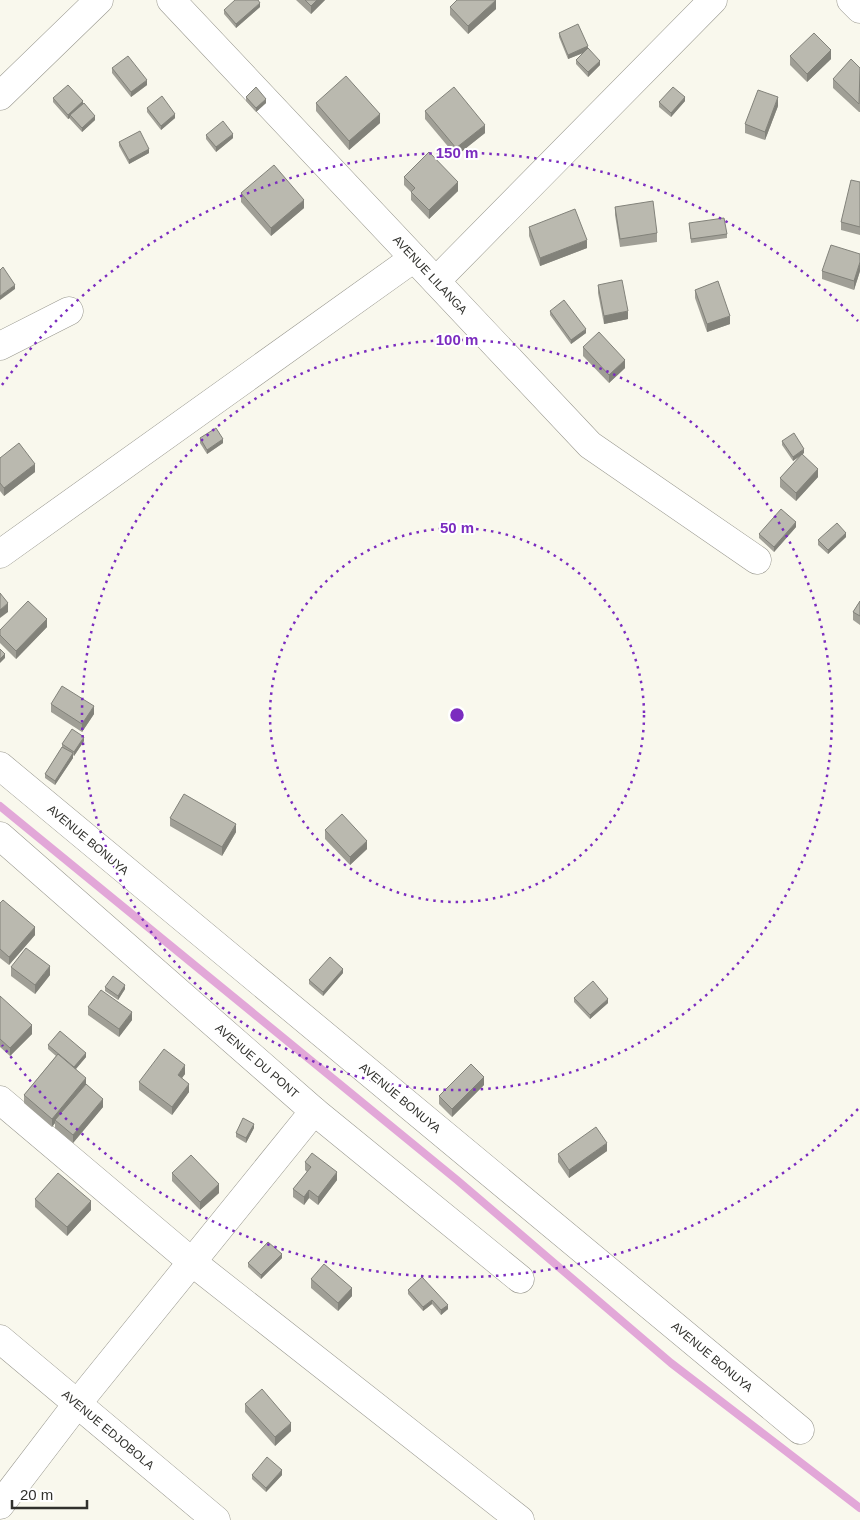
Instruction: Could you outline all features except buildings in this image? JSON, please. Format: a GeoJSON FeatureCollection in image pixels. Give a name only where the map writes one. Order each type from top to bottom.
{"type":"FeatureCollection","features":[{"type":"Feature","properties":{"kind":"street"},"geometry":{"type":"LineString","coordinates":[[0,96],[99,0]]}},
{"type":"Feature","properties":{"kind":"street","name":"AVENUE LILANGA"},"geometry":{"type":"LineString","coordinates":[[171,0],[590,445],[757,560]]}},
{"type":"Feature","properties":{"kind":"street"},"geometry":{"type":"LineString","coordinates":[[436,281],[713,0]]}},
{"type":"Feature","properties":{"kind":"street"},"geometry":{"type":"LineString","coordinates":[[851,0],[860,9]]}},
{"type":"Feature","properties":{"kind":"street"},"geometry":{"type":"LineString","coordinates":[[0,554],[414,258]]}},
{"type":"Feature","properties":{"kind":"street"},"geometry":{"type":"LineString","coordinates":[[0,346],[69,311]]}},
{"type":"Feature","properties":{"kind":"street","name":"AVENUE BONUYA"},"geometry":{"type":"LineString","coordinates":[[0,766],[800,1430]]}},
{"type":"Feature","properties":{"kind":"street","name":"AVENUE DU PONT"},"geometry":{"type":"LineString","coordinates":[[0,836],[314,1111],[520,1279]]}},
{"type":"Feature","properties":{"kind":"street"},"geometry":{"type":"LineString","coordinates":[[0,1100],[192,1262],[520,1520]]}},
{"type":"Feature","properties":{"kind":"street"},"geometry":{"type":"LineString","coordinates":[[0,1505],[77,1404],[314,1111]]}},
{"type":"Feature","properties":{"kind":"street","name":"AVENUE EDJOBOLA"},"geometry":{"type":"LineString","coordinates":[[0,1339],[216,1520]]}},
{"type":"Feature","properties":{"kind":"waterway"},"geometry":{"type":"LineString","coordinates":[[0,806],[457,1180],[671,1363],[860,1508]]}}]}
